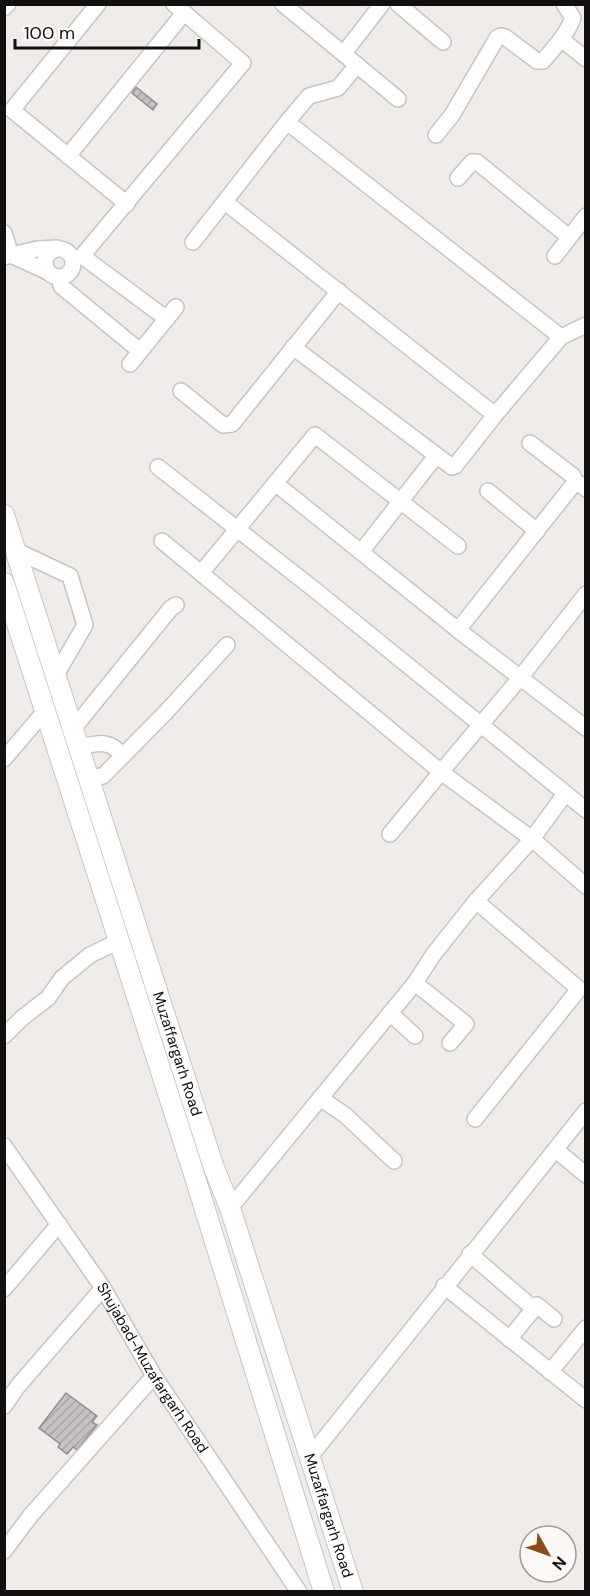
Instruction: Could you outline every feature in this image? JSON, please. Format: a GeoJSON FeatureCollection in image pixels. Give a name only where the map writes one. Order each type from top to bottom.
{"type":"FeatureCollection","features":[{"type":"Feature","properties":{"kind":"main road","name":"Muzaffargarh Road"},"geometry":{"type":"LineString","coordinates":[[4,515],[353,1592]]}},
{"type":"Feature","properties":{"kind":"main road","name":"Muzaffargarh Road"},"geometry":{"type":"LineString","coordinates":[[6,590],[12,632],[45,711],[324,1592]]}},
{"type":"Feature","properties":{"kind":"street"},"geometry":{"type":"LineString","coordinates":[[4,8],[8,4]]}},
{"type":"Feature","properties":{"kind":"street"},"geometry":{"type":"LineString","coordinates":[[98,4],[8,114],[68,156],[127,204]]}},
{"type":"Feature","properties":{"kind":"street"},"geometry":{"type":"LineString","coordinates":[[283,4],[398,99]]}},
{"type":"Feature","properties":{"kind":"street"},"geometry":{"type":"LineString","coordinates":[[344,53],[382,4]]}},
{"type":"Feature","properties":{"kind":"street"},"geometry":{"type":"LineString","coordinates":[[398,4],[443,42]]}},
{"type":"Feature","properties":{"kind":"street"},"geometry":{"type":"LineString","coordinates":[[436,135],[452,115],[497,38],[505,37],[540,62],[561,39],[573,18],[564,4]]}},
{"type":"Feature","properties":{"kind":"street"},"geometry":{"type":"LineString","coordinates":[[8,256],[54,275],[70,273],[78,260],[243,63],[179,9],[68,156]]}},
{"type":"Feature","properties":{"kind":"street"},"geometry":{"type":"LineString","coordinates":[[561,39],[585,59]]}},
{"type":"Feature","properties":{"kind":"street"},"geometry":{"type":"LineString","coordinates":[[193,242],[309,96],[338,88],[357,65]]}},
{"type":"Feature","properties":{"kind":"street"},"geometry":{"type":"LineString","coordinates":[[287,122],[561,338]]}},
{"type":"Feature","properties":{"kind":"street"},"geometry":{"type":"LineString","coordinates":[[458,178],[472,162],[477,162],[569,237]]}},
{"type":"Feature","properties":{"kind":"street"},"geometry":{"type":"LineString","coordinates":[[225,202],[495,415]]}},
{"type":"Feature","properties":{"kind":"street"},"geometry":{"type":"LineString","coordinates":[[555,256],[585,216]]}},
{"type":"Feature","properties":{"kind":"street"},"geometry":{"type":"LineString","coordinates":[[4,233],[8,256]]}},
{"type":"Feature","properties":{"kind":"street"},"geometry":{"type":"LineString","coordinates":[[94,243],[57,249],[48,254],[44,263],[61,286],[140,351]]}},
{"type":"Feature","properties":{"kind":"street"},"geometry":{"type":"LineString","coordinates":[[8,256],[38,249],[66,250],[78,260],[172,313],[130,364]]}},
{"type":"Feature","properties":{"kind":"street"},"geometry":{"type":"LineString","coordinates":[[181,391],[223,425],[232,424],[339,291]]}},
{"type":"Feature","properties":{"kind":"street"},"geometry":{"type":"LineString","coordinates":[[294,347],[448,466],[455,466],[561,338],[585,325]]}},
{"type":"Feature","properties":{"kind":"street"},"geometry":{"type":"LineString","coordinates":[[201,573],[313,436],[317,435],[458,546]]}},
{"type":"Feature","properties":{"kind":"street"},"geometry":{"type":"LineString","coordinates":[[458,630],[537,531],[581,486],[573,476],[530,443]]}},
{"type":"Feature","properties":{"kind":"street"},"geometry":{"type":"LineString","coordinates":[[361,552],[436,456]]}},
{"type":"Feature","properties":{"kind":"street"},"geometry":{"type":"LineString","coordinates":[[158,467],[315,590],[585,810]]}},
{"type":"Feature","properties":{"kind":"street"},"geometry":{"type":"LineString","coordinates":[[275,483],[458,630],[585,728]]}},
{"type":"Feature","properties":{"kind":"street"},"geometry":{"type":"LineString","coordinates":[[488,491],[537,531]]}},
{"type":"Feature","properties":{"kind":"street"},"geometry":{"type":"LineString","coordinates":[[162,541],[441,772],[532,839],[585,886]]}},
{"type":"Feature","properties":{"kind":"street"},"geometry":{"type":"LineString","coordinates":[[17,551],[70,576],[85,625],[56,675]]}},
{"type":"Feature","properties":{"kind":"street"},"geometry":{"type":"LineString","coordinates":[[390,834],[583,602]]}},
{"type":"Feature","properties":{"kind":"street"},"geometry":{"type":"LineString","coordinates":[[123,756],[115,746],[76,738],[171,608],[176,605]]}},
{"type":"Feature","properties":{"kind":"street"},"geometry":{"type":"LineString","coordinates":[[89,778],[103,776],[227,645]]}},
{"type":"Feature","properties":{"kind":"street"},"geometry":{"type":"LineString","coordinates":[[4,759],[45,711]]}},
{"type":"Feature","properties":{"kind":"street"},"geometry":{"type":"LineString","coordinates":[[230,1208],[415,982],[433,955],[476,901],[532,839],[566,794]]}},
{"type":"Feature","properties":{"kind":"street"},"geometry":{"type":"LineString","coordinates":[[475,1119],[583,989],[476,901]]}},
{"type":"Feature","properties":{"kind":"street"},"geometry":{"type":"LineString","coordinates":[[4,1036],[22,1018],[48,998],[62,978],[90,955],[119,941]]}},
{"type":"Feature","properties":{"kind":"street"},"geometry":{"type":"LineString","coordinates":[[415,982],[466,1023],[450,1043]]}},
{"type":"Feature","properties":{"kind":"street"},"geometry":{"type":"LineString","coordinates":[[390,1013],[415,1036]]}},
{"type":"Feature","properties":{"kind":"street"},"geometry":{"type":"LineString","coordinates":[[320,1098],[345,1115],[394,1161]]}},
{"type":"Feature","properties":{"kind":"street"},"geometry":{"type":"LineString","coordinates":[[309,1458],[585,1112]]}},
{"type":"Feature","properties":{"kind":"street","name":"Shujabad-Muzafargarh Road"},"geometry":{"type":"LineString","coordinates":[[4,1146],[104,1288],[154,1376],[299,1592]]}},
{"type":"Feature","properties":{"kind":"street"},"geometry":{"type":"LineString","coordinates":[[556,1150],[585,1175]]}},
{"type":"Feature","properties":{"kind":"street"},"geometry":{"type":"LineString","coordinates":[[4,1289],[59,1224]]}},
{"type":"Feature","properties":{"kind":"street"},"geometry":{"type":"LineString","coordinates":[[470,1254],[534,1309]]}},
{"type":"Feature","properties":{"kind":"street"},"geometry":{"type":"LineString","coordinates":[[444,1286],[585,1400]]}},
{"type":"Feature","properties":{"kind":"street"},"geometry":{"type":"LineString","coordinates":[[4,1406],[18,1386],[104,1288]]}},
{"type":"Feature","properties":{"kind":"street"},"geometry":{"type":"LineString","coordinates":[[509,1339],[537,1305],[554,1319]]}},
{"type":"Feature","properties":{"kind":"street"},"geometry":{"type":"LineString","coordinates":[[550,1372],[585,1328]]}},
{"type":"Feature","properties":{"kind":"street"},"geometry":{"type":"LineString","coordinates":[[4,1551],[31,1515],[154,1376]]}},
{"type":"Feature","properties":{"kind":"building"},"geometry":{"type":"Polygon","coordinates":[[[136,87],[157,104],[153,110],[132,93],[136,87]]]}},
{"type":"Feature","properties":{"kind":"building"},"geometry":{"type":"Polygon","coordinates":[[[66,1393],[97,1416],[92,1422],[97,1425],[77,1450],[73,1447],[67,1454],[58,1447],[60,1444],[39,1428],[66,1393]]]}}]}
